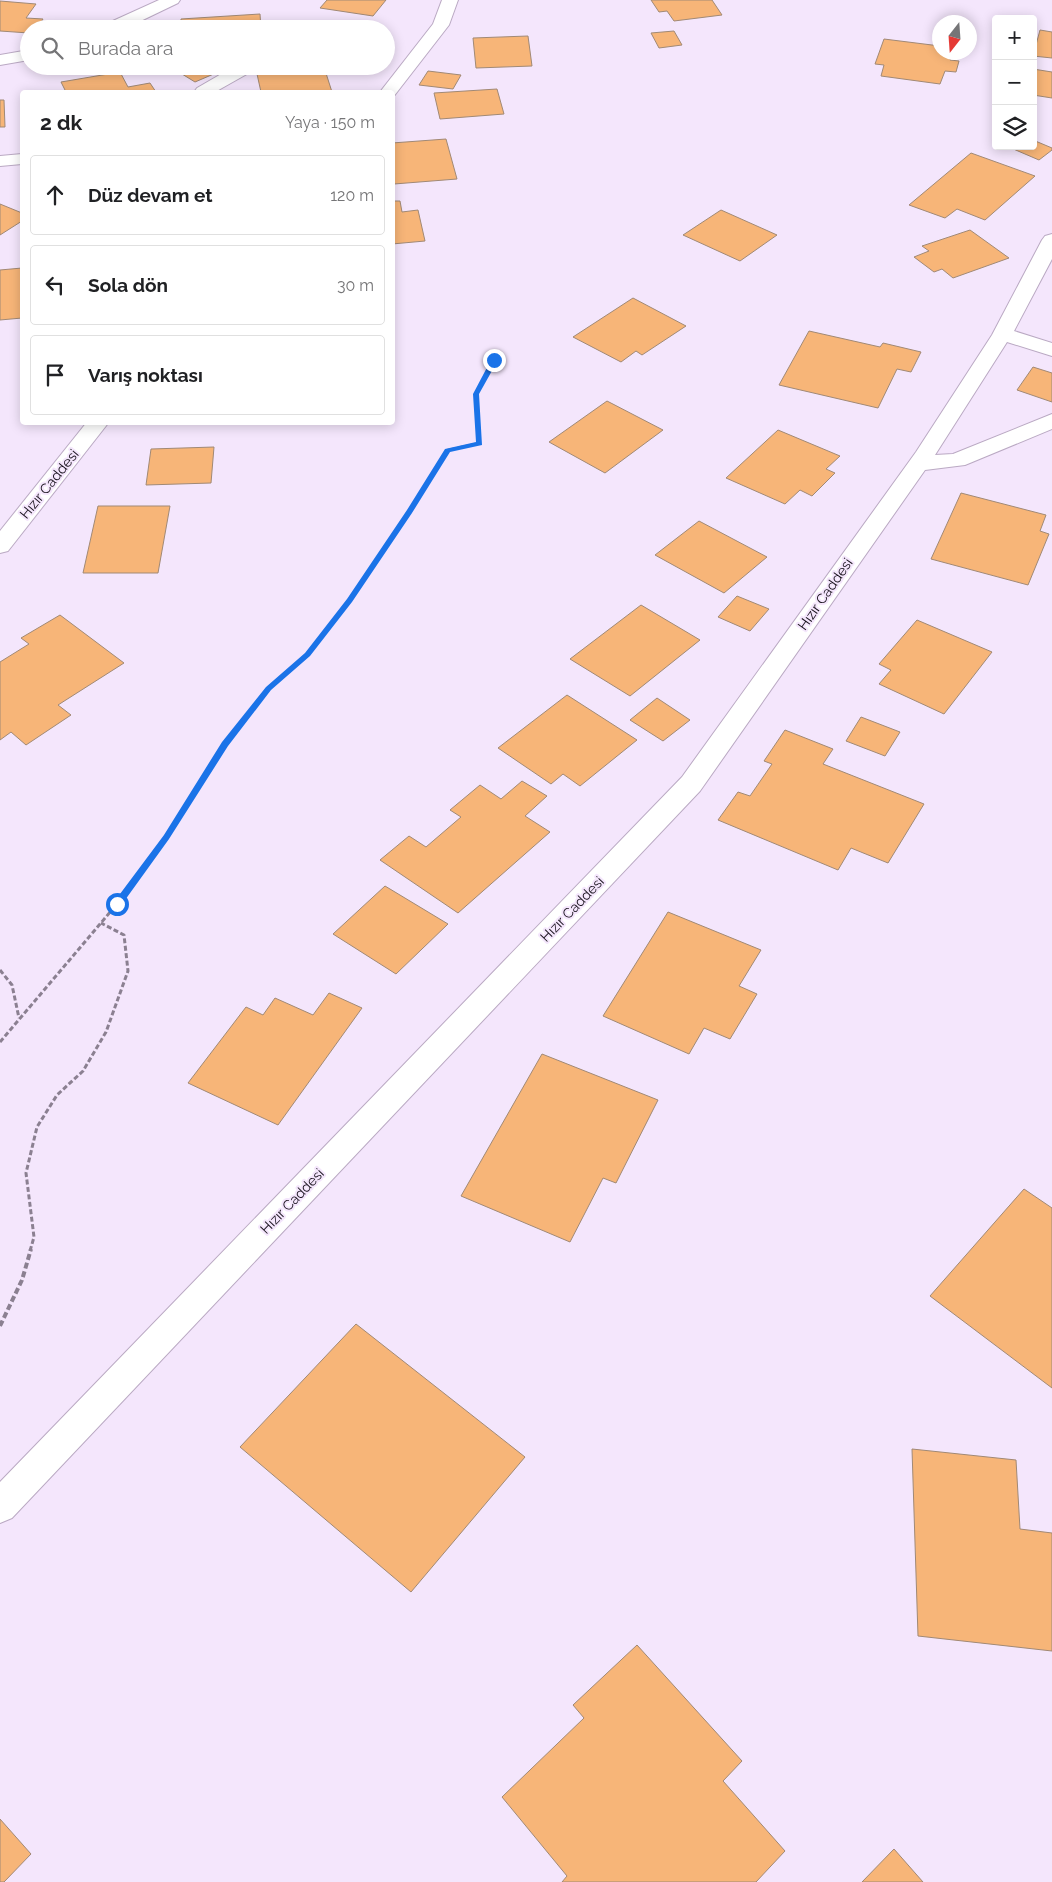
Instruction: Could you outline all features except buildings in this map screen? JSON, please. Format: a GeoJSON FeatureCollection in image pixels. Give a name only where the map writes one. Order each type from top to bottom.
{"type":"FeatureCollection","features":[{"type":"Feature","properties":{"kind":"street"},"geometry":{"type":"LineString","coordinates":[[129,20],[172,0]]}},
{"type":"Feature","properties":{"kind":"street"},"geometry":{"type":"LineString","coordinates":[[390,90],[441,26],[450,0]]}},
{"type":"Feature","properties":{"kind":"street"},"geometry":{"type":"LineString","coordinates":[[0,60],[20,57]]}},
{"type":"Feature","properties":{"kind":"street"},"geometry":{"type":"LineString","coordinates":[[206,90],[232,75]]}},
{"type":"Feature","properties":{"kind":"street"},"geometry":{"type":"LineString","coordinates":[[0,161],[20,159]]}},
{"type":"Feature","properties":{"kind":"street","name":"Hızır Caddesi"},"geometry":{"type":"LineString","coordinates":[[0,1506],[691,784],[918,464],[1002,334],[1052,240]]}},
{"type":"Feature","properties":{"kind":"street"},"geometry":{"type":"LineString","coordinates":[[1002,334],[1052,350]]}},
{"type":"Feature","properties":{"kind":"street"},"geometry":{"type":"LineString","coordinates":[[918,464],[957,460],[1052,420]]}},
{"type":"Feature","properties":{"kind":"street","name":"Hızır Caddesi"},"geometry":{"type":"LineString","coordinates":[[0,546],[96,425]]}},
{"type":"Feature","properties":{"kind":"path"},"geometry":{"type":"LineString","coordinates":[[0,1042],[101,923],[166,837],[225,744],[268,689],[307,655],[350,601],[448,450],[479,443],[476,394],[494,360]]}},
{"type":"Feature","properties":{"kind":"path"},"geometry":{"type":"LineString","coordinates":[[0,1326],[22,1280],[34,1237],[26,1173],[37,1127],[56,1095],[83,1071],[106,1032],[128,971],[124,935],[101,923]]}},
{"type":"Feature","properties":{"kind":"path"},"geometry":{"type":"LineString","coordinates":[[0,970],[12,985],[19,1018]]}},
{"type":"Feature","properties":{"kind":"route"},"geometry":{"type":"LineString","coordinates":[[117,904],[166,837],[225,744],[268,689],[307,655],[350,601],[448,450],[479,443],[476,394],[494,360]]}}]}
